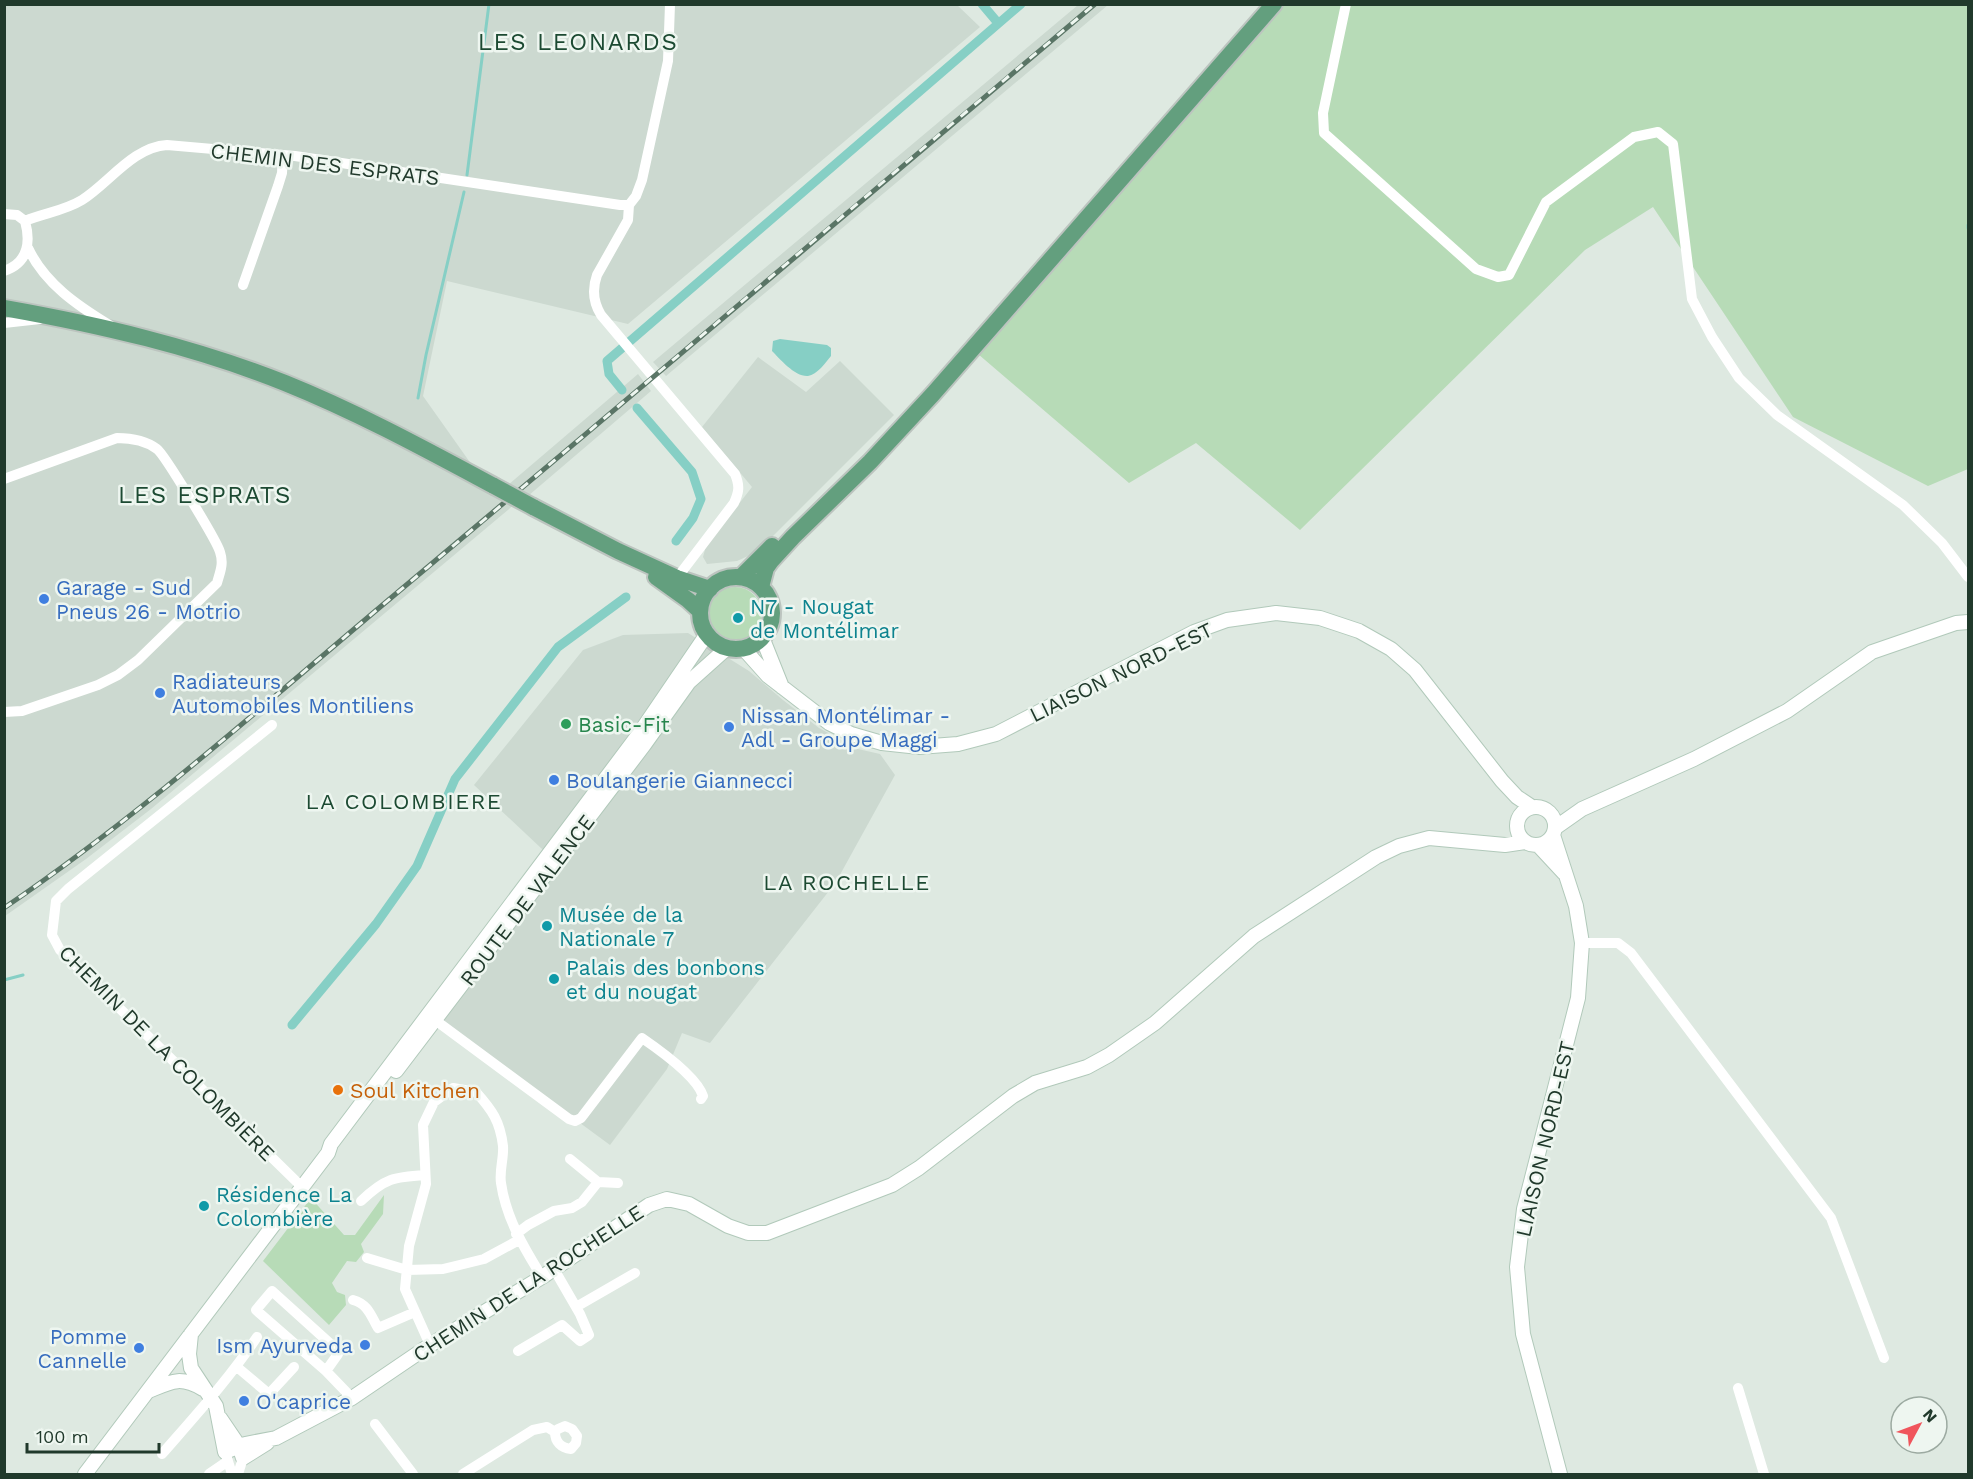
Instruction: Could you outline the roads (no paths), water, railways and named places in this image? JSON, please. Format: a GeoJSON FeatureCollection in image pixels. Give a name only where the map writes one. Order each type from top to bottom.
{"type":"FeatureCollection","features":[{"type":"Feature","properties":{"kind":"main road"},"geometry":{"type":"LineString","coordinates":[[741,577],[899,417],[1261,4]]}},
{"type":"Feature","properties":{"kind":"main road"},"geometry":{"type":"LineString","coordinates":[[761,587],[766,568],[786,545],[870,462],[933,394],[1274,4]]}},
{"type":"Feature","properties":{"kind":"main road"},"geometry":{"type":"LineString","coordinates":[[4,308],[119,330],[174,345],[285,383],[392,432],[618,551],[677,578],[710,589]]}},
{"type":"Feature","properties":{"kind":"main road"},"geometry":{"type":"LineString","coordinates":[[618,551],[665,583],[700,611]]}},
{"type":"Feature","properties":{"kind":"main road"},"geometry":{"type":"LineString","coordinates":[[741,577],[761,587],[772,612],[771,621],[762,638],[753,645],[735,648],[716,643],[707,634],[700,619],[705,595],[725,579],[741,577]]}},
{"type":"Feature","properties":{"kind":"main road","name":"LIAISON NORD-EST"},"geometry":{"type":"LineString","coordinates":[[735,648],[821,718],[851,734],[882,744],[919,747],[958,744],[996,734],[1194,632],[1227,620],[1276,614],[1320,618],[1359,631],[1391,649],[1415,670],[1502,781],[1517,797],[1532,807]]}},
{"type":"Feature","properties":{"kind":"main road"},"geometry":{"type":"LineString","coordinates":[[1518,822],[1519,835],[1532,844],[1547,842],[1554,832],[1582,809],[1694,759],[1787,711],[1872,652],[1956,623],[1968,622]]}},
{"type":"Feature","properties":{"kind":"main road","name":"ROUTE DE VALENCE"},"geometry":{"type":"LineString","coordinates":[[328,1153],[331,1144],[407,1040],[639,734],[707,634]]}},
{"type":"Feature","properties":{"kind":"main road"},"geometry":{"type":"LineString","coordinates":[[762,638],[783,689]]}},
{"type":"Feature","properties":{"kind":"main road","name":"ROUTE DE VALENCE"},"geometry":{"type":"LineString","coordinates":[[85,1474],[328,1153],[336,1147],[435,1020],[644,745],[689,682],[735,648]]}},
{"type":"Feature","properties":{"kind":"main road","name":"LIAISON NORD-EST"},"geometry":{"type":"LineString","coordinates":[[1502,781],[1512,800],[1518,822]]}},
{"type":"Feature","properties":{"kind":"main road"},"geometry":{"type":"LineString","coordinates":[[1485,843],[1501,837],[1518,822],[1524,811],[1532,807],[1542,808],[1549,812],[1554,819],[1554,832]]}},
{"type":"Feature","properties":{"kind":"main road"},"geometry":{"type":"LineString","coordinates":[[1549,812],[1582,809]]}},
{"type":"Feature","properties":{"kind":"main road","name":"LIAISON NORD-EST"},"geometry":{"type":"LineString","coordinates":[[1554,832],[1576,906],[1582,943],[1578,998],[1524,1209],[1517,1267],[1523,1334],[1560,1474]]}},
{"type":"Feature","properties":{"kind":"main road","name":"CHEMIN DE LA ROCHELLE"},"geometry":{"type":"LineString","coordinates":[[227,1456],[276,1438],[352,1398],[430,1345],[548,1273],[649,1206],[667,1200],[689,1204],[728,1226],[748,1233],[767,1233],[892,1185],[919,1168],[1013,1096],[1035,1083],[1087,1067],[1109,1055],[1155,1023],[1254,936],[1376,857],[1399,846],[1430,838],[1505,845],[1532,844]]}},
{"type":"Feature","properties":{"kind":"main road","name":"LIAISON NORD-EST"},"geometry":{"type":"LineString","coordinates":[[1532,844],[1565,874]]}},
{"type":"Feature","properties":{"kind":"main road"},"geometry":{"type":"LineString","coordinates":[[191,1334],[189,1358],[191,1368]]}},
{"type":"Feature","properties":{"kind":"main road"},"geometry":{"type":"LineString","coordinates":[[208,1394],[194,1384],[178,1380],[171,1373],[170,1361],[185,1363],[191,1368],[208,1394],[241,1452]]}},
{"type":"Feature","properties":{"kind":"main road"},"geometry":{"type":"LineString","coordinates":[[145,1394],[178,1380]]}},
{"type":"Feature","properties":{"kind":"main road"},"geometry":{"type":"LineString","coordinates":[[219,1416],[227,1456]]}},
{"type":"Feature","properties":{"kind":"street"},"geometry":{"type":"LineString","coordinates":[[670,4],[668,61],[642,180],[636,196],[629,205],[628,220],[594,283],[596,306],[735,474],[739,484],[739,492],[734,503],[677,578]]}},
{"type":"Feature","properties":{"kind":"street"},"geometry":{"type":"LineString","coordinates":[[1347,4],[1323,113],[1324,133],[1476,269],[1498,277],[1509,275],[1546,202],[1634,137],[1658,132],[1673,144],[1692,299],[1712,337],[1739,378],[1777,415],[1903,505],[1942,543],[1968,577]]}},
{"type":"Feature","properties":{"kind":"street","name":"CHEMIN DES ESPRATS"},"geometry":{"type":"LineString","coordinates":[[25,221],[64,210],[82,200],[155,145],[283,155],[620,206],[629,205]]}},
{"type":"Feature","properties":{"kind":"street"},"geometry":{"type":"LineString","coordinates":[[243,285],[280,179],[283,155]]}},
{"type":"Feature","properties":{"kind":"street"},"geometry":{"type":"LineString","coordinates":[[4,214],[17,215],[25,221],[29,237],[28,248],[22,259],[14,267],[4,271]]}},
{"type":"Feature","properties":{"kind":"street"},"geometry":{"type":"LineString","coordinates":[[28,248],[42,270],[64,294],[83,309],[119,330]]}},
{"type":"Feature","properties":{"kind":"street"},"geometry":{"type":"LineString","coordinates":[[4,323],[59,317]]}},
{"type":"Feature","properties":{"kind":"street"},"geometry":{"type":"LineString","coordinates":[[4,479],[117,438],[133,438],[147,443],[159,451],[177,478],[220,550],[222,566],[217,583],[128,668],[89,688],[22,711],[4,712]]}},
{"type":"Feature","properties":{"kind":"street","name":"CHEMIN DE LA COLOMBIÈRE"},"geometry":{"type":"LineString","coordinates":[[272,725],[68,889],[56,901],[52,935],[60,950],[302,1187]]}},
{"type":"Feature","properties":{"kind":"street"},"geometry":{"type":"LineString","coordinates":[[1582,943],[1618,943],[1631,953],[1831,1218],[1884,1358]]}},
{"type":"Feature","properties":{"kind":"street"},"geometry":{"type":"LineString","coordinates":[[435,1020],[569,1119],[575,1121],[581,1118],[642,1038],[676,1065],[701,1089],[703,1096],[701,1099]]}},
{"type":"Feature","properties":{"kind":"street"},"geometry":{"type":"LineString","coordinates":[[430,1345],[405,1289],[409,1246],[426,1184],[423,1125],[434,1102],[453,1088],[476,1092],[495,1115],[503,1146],[500,1182],[518,1237],[578,1310],[589,1335],[580,1341],[562,1325]]}},
{"type":"Feature","properties":{"kind":"street"},"geometry":{"type":"LineString","coordinates":[[570,1159],[598,1182],[618,1183]]}},
{"type":"Feature","properties":{"kind":"street"},"geometry":{"type":"LineString","coordinates":[[362,1201],[374,1188],[388,1179],[425,1175]]}},
{"type":"Feature","properties":{"kind":"street"},"geometry":{"type":"LineString","coordinates":[[367,1258],[407,1270],[444,1269],[484,1259],[518,1237],[528,1225],[554,1211],[572,1208],[582,1202],[598,1182]]}},
{"type":"Feature","properties":{"kind":"street"},"geometry":{"type":"LineString","coordinates":[[518,1351],[562,1325],[578,1310],[634,1273]]}},
{"type":"Feature","properties":{"kind":"street"},"geometry":{"type":"LineString","coordinates":[[326,1371],[338,1354],[335,1347],[272,1291],[256,1310],[326,1371],[352,1398]]}},
{"type":"Feature","properties":{"kind":"street"},"geometry":{"type":"LineString","coordinates":[[353,1300],[362,1302],[366,1306],[378,1328],[415,1312]]}},
{"type":"Feature","properties":{"kind":"street"},"geometry":{"type":"LineString","coordinates":[[162,1454],[208,1394],[237,1367],[257,1337]]}},
{"type":"Feature","properties":{"kind":"street"},"geometry":{"type":"LineString","coordinates":[[237,1367],[269,1394],[294,1367]]}},
{"type":"Feature","properties":{"kind":"street"},"geometry":{"type":"LineString","coordinates":[[1738,1388],[1764,1474]]}},
{"type":"Feature","properties":{"kind":"street"},"geometry":{"type":"LineString","coordinates":[[375,1424],[413,1474]]}},
{"type":"Feature","properties":{"kind":"street"},"geometry":{"type":"LineString","coordinates":[[463,1474],[533,1430],[547,1427],[555,1432],[565,1426],[573,1429],[577,1436],[576,1443]]}},
{"type":"Feature","properties":{"kind":"street"},"geometry":{"type":"LineString","coordinates":[[238,1474],[241,1452]]}},
{"type":"Feature","properties":{"kind":"street"},"geometry":{"type":"LineString","coordinates":[[227,1456],[231,1474]]}},
{"type":"Feature","properties":{"kind":"street","name":"CHEMIN DE LA ROCHELLE"},"geometry":{"type":"LineString","coordinates":[[211,1474],[227,1456]]}},
{"type":"Feature","properties":{"kind":"street","name":"CHEMIN DE LA ROCHELLE"},"geometry":{"type":"LineString","coordinates":[[211,1474],[231,1474]]}},
{"type":"Feature","properties":{"kind":"water"},"geometry":{"type":"Polygon","coordinates":[[[780,339],[827,345],[831,348],[831,356],[815,373],[803,376],[788,367],[772,351],[773,341],[780,339]]]}},
{"type":"Feature","properties":{"kind":"waterway"},"geometry":{"type":"LineString","coordinates":[[467,175],[489,4]]}},
{"type":"Feature","properties":{"kind":"waterway"},"geometry":{"type":"LineString","coordinates":[[982,4],[998,23]]}},
{"type":"Feature","properties":{"kind":"waterway"},"geometry":{"type":"LineString","coordinates":[[622,390],[609,374],[607,361],[1021,4]]}},
{"type":"Feature","properties":{"kind":"waterway"},"geometry":{"type":"LineString","coordinates":[[418,398],[464,192]]}},
{"type":"Feature","properties":{"kind":"waterway"},"geometry":{"type":"LineString","coordinates":[[637,408],[692,472],[701,499],[693,518],[676,541]]}},
{"type":"Feature","properties":{"kind":"waterway"},"geometry":{"type":"LineString","coordinates":[[292,1025],[376,924],[417,866],[455,779],[558,647],[626,597]]}},
{"type":"Feature","properties":{"kind":"waterway"},"geometry":{"type":"LineString","coordinates":[[4,980],[23,975]]}},
{"type":"Feature","properties":{"kind":"railway"},"geometry":{"type":"LineString","coordinates":[[4,908],[106,834],[205,755],[1095,4]]}},
{"type":"Feature","properties":{"kind":"place","name":"Garage - Sud Pneus 26 - Motrio"},"geometry":{"type":"Point","coordinates":[44,599]}},
{"type":"Feature","properties":{"kind":"place","name":"N7 - Nougat de Montélimar"},"geometry":{"type":"Point","coordinates":[738,618]}},
{"type":"Feature","properties":{"kind":"place","name":"Radiateurs Automobiles Montiliens"},"geometry":{"type":"Point","coordinates":[160,693]}},
{"type":"Feature","properties":{"kind":"place","name":"Basic-Fit"},"geometry":{"type":"Point","coordinates":[566,724]}},
{"type":"Feature","properties":{"kind":"place","name":"Nissan Montélimar - Adl - Groupe Maggi"},"geometry":{"type":"Point","coordinates":[729,727]}},
{"type":"Feature","properties":{"kind":"place","name":"Boulangerie Giannecci"},"geometry":{"type":"Point","coordinates":[554,780]}},
{"type":"Feature","properties":{"kind":"place","name":"Musée de la Nationale 7"},"geometry":{"type":"Point","coordinates":[547,926]}},
{"type":"Feature","properties":{"kind":"place","name":"Palais des bonbons et du nougat"},"geometry":{"type":"Point","coordinates":[554,979]}},
{"type":"Feature","properties":{"kind":"place","name":"Soul Kitchen"},"geometry":{"type":"Point","coordinates":[338,1090]}},
{"type":"Feature","properties":{"kind":"place","name":"Résidence La Colombière"},"geometry":{"type":"Point","coordinates":[204,1206]}},
{"type":"Feature","properties":{"kind":"place","name":"Ism Ayurveda"},"geometry":{"type":"Point","coordinates":[365,1345]}},
{"type":"Feature","properties":{"kind":"place","name":"Pomme Cannelle"},"geometry":{"type":"Point","coordinates":[139,1348]}},
{"type":"Feature","properties":{"kind":"place","name":"O'caprice"},"geometry":{"type":"Point","coordinates":[244,1401]}},
{"type":"Feature","properties":{"kind":"district","name":"LES LEONARDS"},"geometry":{"type":"Point","coordinates":[578,42]}},
{"type":"Feature","properties":{"kind":"district","name":"LES ESPRATS"},"geometry":{"type":"Point","coordinates":[205,495]}},
{"type":"Feature","properties":{"kind":"district","name":"LA COLOMBIERE"},"geometry":{"type":"Point","coordinates":[404,801]}},
{"type":"Feature","properties":{"kind":"district","name":"LA ROCHELLE"},"geometry":{"type":"Point","coordinates":[847,882]}}]}
